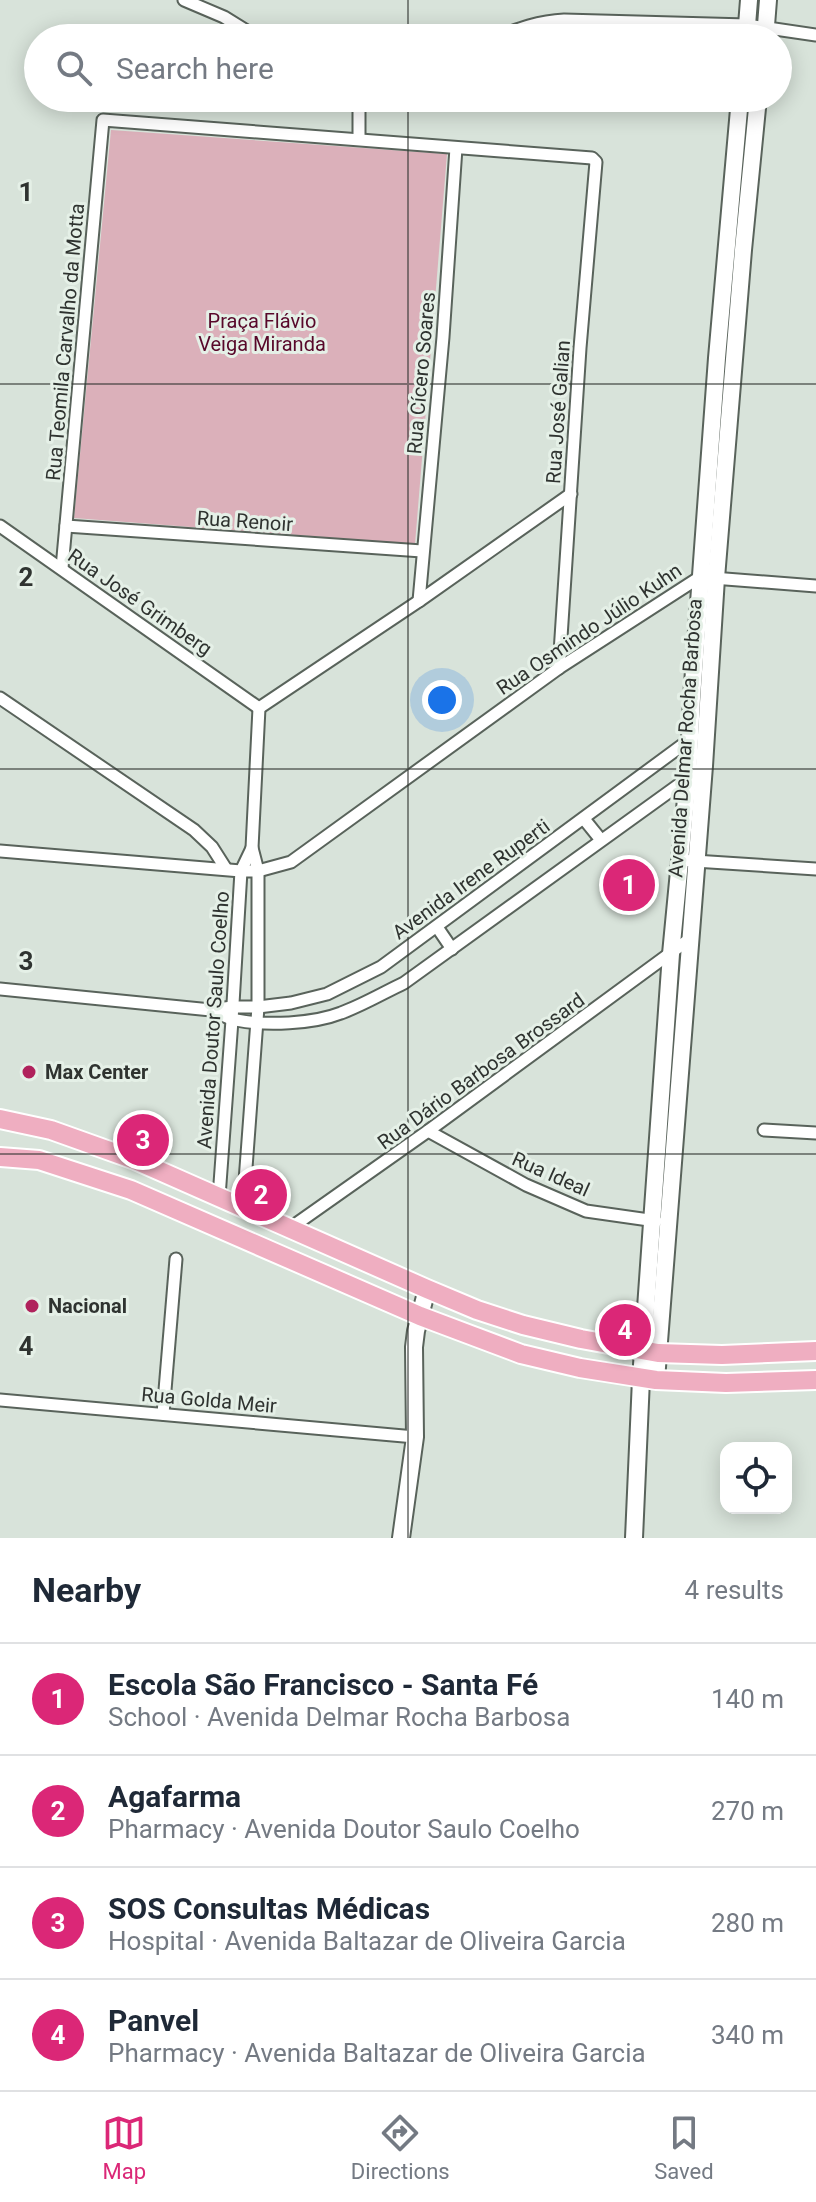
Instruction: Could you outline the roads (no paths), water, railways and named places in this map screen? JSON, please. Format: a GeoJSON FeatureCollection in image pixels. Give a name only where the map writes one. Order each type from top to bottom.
{"type":"FeatureCollection","features":[{"type":"Feature","properties":{"kind":"main road"},"geometry":{"type":"LineString","coordinates":[[0,1119],[51,1130],[135,1160],[427,1289],[523,1325],[650,1352],[722,1355],[816,1351]]}},
{"type":"Feature","properties":{"kind":"main road"},"geometry":{"type":"LineString","coordinates":[[0,1157],[39,1160],[131,1190],[260,1249],[420,1316],[521,1354],[649,1380],[726,1383],[816,1380]]}},
{"type":"Feature","properties":{"kind":"street"},"geometry":{"type":"LineString","coordinates":[[184,0],[235,24]]}},
{"type":"Feature","properties":{"kind":"street"},"geometry":{"type":"LineString","coordinates":[[747,24],[749,0]]}},
{"type":"Feature","properties":{"kind":"street"},"geometry":{"type":"LineString","coordinates":[[766,24],[768,0]]}},
{"type":"Feature","properties":{"kind":"street"},"geometry":{"type":"LineString","coordinates":[[532,24],[546,21],[601,24]]}},
{"type":"Feature","properties":{"kind":"street"},"geometry":{"type":"LineString","coordinates":[[792,34],[816,35]]}},
{"type":"Feature","properties":{"kind":"street"},"geometry":{"type":"LineString","coordinates":[[359,112],[359,139],[456,148]]}},
{"type":"Feature","properties":{"kind":"street","name":"Avenida Delmar Rocha Barbosa"},"geometry":{"type":"LineString","coordinates":[[661,1222],[671,954],[704,766],[707,724],[708,578],[717,358],[739,112]]}},
{"type":"Feature","properties":{"kind":"street","name":"Avenida Delmar Rocha Barbosa"},"geometry":{"type":"LineString","coordinates":[[634,1538],[661,1222],[691,938],[687,860],[690,740],[757,112]]}},
{"type":"Feature","properties":{"kind":"street","name":"Rua Teomila Carvalho da Motta"},"geometry":{"type":"LineString","coordinates":[[62,568],[103,120],[359,139]]}},
{"type":"Feature","properties":{"kind":"street","name":"Rua José Galian"},"geometry":{"type":"LineString","coordinates":[[456,148],[595,159],[559,668]]}},
{"type":"Feature","properties":{"kind":"street","name":"Rua Cícero Soares"},"geometry":{"type":"LineString","coordinates":[[419,601],[443,337],[456,148]]}},
{"type":"Feature","properties":{"kind":"street"},"geometry":{"type":"LineString","coordinates":[[259,708],[571,494]]}},
{"type":"Feature","properties":{"kind":"street","name":"Rua José Grimberg"},"geometry":{"type":"LineString","coordinates":[[0,526],[259,708]]}},
{"type":"Feature","properties":{"kind":"street","name":"Rua Renoir"},"geometry":{"type":"LineString","coordinates":[[66,526],[422,551]]}},
{"type":"Feature","properties":{"kind":"street","name":"Rua Osmindo Júlio Kuhn"},"geometry":{"type":"LineString","coordinates":[[0,851],[241,871],[258,871],[291,862],[559,668],[708,578],[816,586]]}},
{"type":"Feature","properties":{"kind":"street"},"geometry":{"type":"LineString","coordinates":[[0,698],[194,830],[212,847],[226,869]]}},
{"type":"Feature","properties":{"kind":"street","name":"Avenida Doutor Saulo Coelho"},"geometry":{"type":"LineString","coordinates":[[243,1208],[258,1007],[258,871],[252,848],[259,708]]}},
{"type":"Feature","properties":{"kind":"street","name":"Avenida Irene Ruperti"},"geometry":{"type":"LineString","coordinates":[[211,1010],[291,1003],[327,994],[381,967],[690,740],[707,724]]}},
{"type":"Feature","properties":{"kind":"street"},"geometry":{"type":"LineString","coordinates":[[0,989],[211,1010],[232,1020],[256,1023],[318,1020],[341,1013],[404,983],[704,766]]}},
{"type":"Feature","properties":{"kind":"street"},"geometry":{"type":"LineString","coordinates":[[584,819],[601,840]]}},
{"type":"Feature","properties":{"kind":"street","name":"Avenida Doutor Saulo Coelho"},"geometry":{"type":"LineString","coordinates":[[219,1197],[241,871],[252,848]]}},
{"type":"Feature","properties":{"kind":"street"},"geometry":{"type":"LineString","coordinates":[[687,860],[816,869]]}},
{"type":"Feature","properties":{"kind":"street"},"geometry":{"type":"LineString","coordinates":[[437,927],[452,949]]}},
{"type":"Feature","properties":{"kind":"street","name":"Rua Dário Barbosa Brossard"},"geometry":{"type":"LineString","coordinates":[[289,1229],[691,938]]}},
{"type":"Feature","properties":{"kind":"street"},"geometry":{"type":"LineString","coordinates":[[764,1130],[816,1133]]}},
{"type":"Feature","properties":{"kind":"street","name":"Rua Ideal"},"geometry":{"type":"LineString","coordinates":[[428,1131],[526,1185],[586,1211],[661,1222]]}},
{"type":"Feature","properties":{"kind":"street"},"geometry":{"type":"LineString","coordinates":[[163,1414],[176,1259]]}},
{"type":"Feature","properties":{"kind":"street"},"geometry":{"type":"LineString","coordinates":[[401,1538],[415,1437],[414,1347],[427,1289]]}},
{"type":"Feature","properties":{"kind":"street","name":"Rua Golda Meir"},"geometry":{"type":"LineString","coordinates":[[0,1400],[415,1437]]}},
{"type":"Feature","properties":{"kind":"place","name":"Escola São Francisco - Santa Fé"},"geometry":{"type":"Point","coordinates":[629,885]}},
{"type":"Feature","properties":{"kind":"place","name":"Max Center"},"geometry":{"type":"Point","coordinates":[29,1072]}},
{"type":"Feature","properties":{"kind":"place","name":"SOS Consultas Médicas"},"geometry":{"type":"Point","coordinates":[143,1140]}},
{"type":"Feature","properties":{"kind":"place","name":"Agafarma"},"geometry":{"type":"Point","coordinates":[261,1195]}},
{"type":"Feature","properties":{"kind":"place","name":"Nacional"},"geometry":{"type":"Point","coordinates":[32,1306]}},
{"type":"Feature","properties":{"kind":"place","name":"Panvel"},"geometry":{"type":"Point","coordinates":[625,1330]}},
{"type":"Feature","properties":{"kind":"park label","name":"Praça Flávio Veiga Miranda"},"geometry":{"type":"Point","coordinates":[262,332]}}]}
